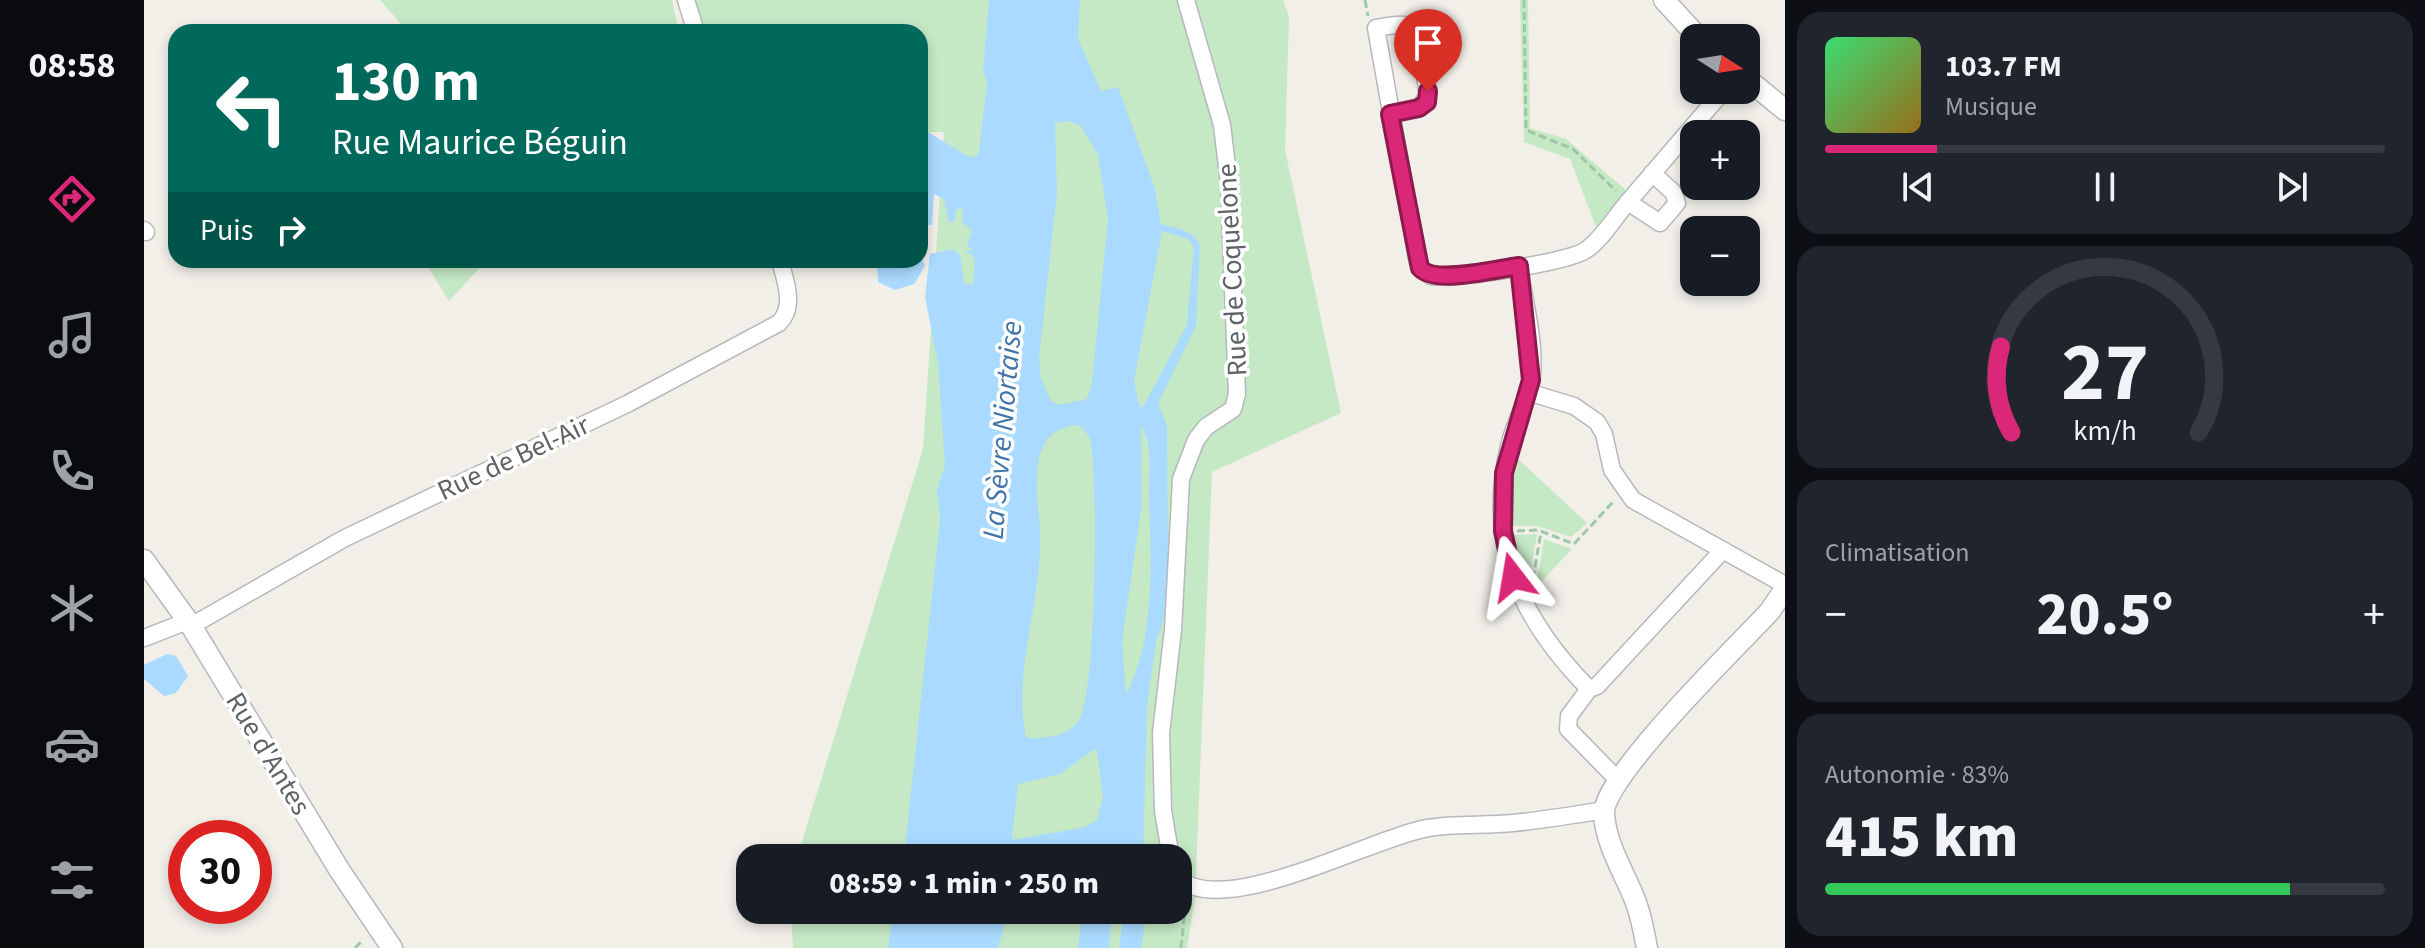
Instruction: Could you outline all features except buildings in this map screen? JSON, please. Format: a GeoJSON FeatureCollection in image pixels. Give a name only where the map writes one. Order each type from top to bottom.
{"type":"FeatureCollection","features":[{"type":"Feature","properties":{"kind":"street"},"geometry":{"type":"LineString","coordinates":[[686,0],[694,24]]}},
{"type":"Feature","properties":{"kind":"street","name":"Rue de Coquelone"},"geometry":{"type":"LineString","coordinates":[[1169,844],[1163,811],[1161,733],[1173,630],[1181,479],[1196,440],[1206,427],[1233,409],[1237,394],[1229,183],[1222,125],[1186,0]]}},
{"type":"Feature","properties":{"kind":"street"},"geometry":{"type":"LineString","coordinates":[[1664,0],[1686,24]]}},
{"type":"Feature","properties":{"kind":"street"},"geometry":{"type":"LineString","coordinates":[[1390,114],[1419,108],[1428,96],[1419,37],[1407,24],[1376,28],[1390,114],[1420,268],[1424,274],[1440,277],[1519,266],[1587,249],[1712,104]]}},
{"type":"Feature","properties":{"kind":"street"},"geometry":{"type":"LineString","coordinates":[[1760,89],[1785,110]]}},
{"type":"Feature","properties":{"kind":"street"},"geometry":{"type":"LineString","coordinates":[[1628,202],[1660,223],[1677,203],[1673,192],[1652,173]]}},
{"type":"Feature","properties":{"kind":"street"},"geometry":{"type":"LineString","coordinates":[[1519,266],[1531,353],[1528,392],[1504,473],[1503,531],[1518,591],[1541,634],[1589,689]]}},
{"type":"Feature","properties":{"kind":"street","name":"Rue de Bel-Air"},"geometry":{"type":"LineString","coordinates":[[144,638],[180,624],[190,624],[345,538],[627,404],[779,323],[788,310],[789,299],[782,268]]}},
{"type":"Feature","properties":{"kind":"street"},"geometry":{"type":"LineString","coordinates":[[1528,392],[1574,406],[1597,422],[1604,434],[1612,470],[1624,490],[1645,508],[1785,587],[1770,611],[1617,779],[1604,810],[1608,838],[1636,904],[1647,948]]}},
{"type":"Feature","properties":{"kind":"street"},"geometry":{"type":"LineString","coordinates":[[1617,779],[1568,729],[1569,716],[1589,689],[1605,677],[1723,550]]}},
{"type":"Feature","properties":{"kind":"street","name":"Rue d'Antes"},"geometry":{"type":"LineString","coordinates":[[144,560],[190,624],[340,871],[392,948]]}},
{"type":"Feature","properties":{"kind":"street"},"geometry":{"type":"LineString","coordinates":[[1192,886],[1203,890],[1242,887],[1297,874],[1427,828],[1514,823],[1604,810]]}},
{"type":"Feature","properties":{"kind":"path"},"geometry":{"type":"LineString","coordinates":[[1524,0],[1526,130],[1573,149],[1628,202]]}},
{"type":"Feature","properties":{"kind":"path"},"geometry":{"type":"LineString","coordinates":[[1503,531],[1541,532],[1574,544],[1624,490]]}},
{"type":"Feature","properties":{"kind":"path"},"geometry":{"type":"LineString","coordinates":[[1518,591],[1533,582],[1541,532]]}},
{"type":"Feature","properties":{"kind":"path"},"geometry":{"type":"LineString","coordinates":[[1181,948],[1182,924]]}},
{"type":"Feature","properties":{"kind":"green space"},"geometry":{"type":"Polygon","coordinates":[[[380,0],[672,0],[677,24],[401,24],[380,0]]]}},
{"type":"Feature","properties":{"kind":"green space"},"geometry":{"type":"Polygon","coordinates":[[[695,0],[1283,0],[1289,16],[1285,150],[1341,413],[1212,472],[1192,917],[1192,844],[801,844],[923,449],[944,132],[928,132],[928,24],[702,24],[695,0]]]}},
{"type":"Feature","properties":{"kind":"green space"},"geometry":{"type":"Polygon","coordinates":[[[1520,0],[1528,0],[1530,128],[1566,139],[1627,191],[1596,227],[1570,159],[1524,142],[1520,0]]]}},
{"type":"Feature","properties":{"kind":"green space"},"geometry":{"type":"Polygon","coordinates":[[[429,268],[480,268],[449,301],[429,268]]]}},
{"type":"Feature","properties":{"kind":"green space"},"geometry":{"type":"Polygon","coordinates":[[[1517,458],[1587,523],[1571,537],[1537,526],[1513,526],[1511,479],[1517,458]]]}},
{"type":"Feature","properties":{"kind":"green space"},"geometry":{"type":"Polygon","coordinates":[[[1537,534],[1529,581],[1526,582],[1513,535],[1537,534]]]}},
{"type":"Feature","properties":{"kind":"green space"},"geometry":{"type":"Polygon","coordinates":[[[1544,539],[1572,549],[1536,587],[1544,539]]]}},
{"type":"Feature","properties":{"kind":"green space"},"geometry":{"type":"Polygon","coordinates":[[[792,924],[1191,924],[1187,948],[793,948],[792,924]]]}},
{"type":"Feature","properties":{"kind":"water","name":"La Sèvre Niortaise"},"geometry":{"type":"Polygon","coordinates":[[[989,0],[1080,0],[1078,39],[1101,91],[1118,87],[1155,189],[1161,224],[1189,233],[1200,246],[1196,326],[1158,403],[1167,426],[1167,609],[1156,643],[1147,705],[1143,844],[905,844],[940,520],[937,490],[945,465],[938,363],[925,297],[930,254],[953,249],[960,255],[964,284],[973,284],[975,261],[972,254],[964,254],[972,249],[967,245],[972,230],[962,222],[962,209],[956,209],[954,222],[949,222],[944,199],[934,194],[932,225],[928,225],[928,132],[967,156],[975,157],[979,153],[987,82],[983,70],[989,0]],[[1068,121],[1055,123],[1057,193],[1039,358],[1041,379],[1051,401],[1059,405],[1087,399],[1092,383],[1108,219],[1098,155],[1081,126],[1068,121]],[[1162,231],[1134,381],[1139,405],[1143,407],[1187,325],[1194,247],[1188,239],[1162,231]],[[1078,425],[1057,431],[1047,440],[1039,461],[1040,557],[1023,686],[1026,738],[1048,737],[1070,729],[1080,718],[1085,700],[1092,629],[1095,541],[1091,445],[1085,431],[1078,425]],[[1141,425],[1141,510],[1122,641],[1126,695],[1143,649],[1150,599],[1150,461],[1141,425]],[[1093,750],[1060,774],[1018,784],[1012,840],[1085,827],[1097,820],[1103,798],[1097,751],[1093,750]]]}},
{"type":"Feature","properties":{"kind":"water"},"geometry":{"type":"Polygon","coordinates":[[[877,268],[924,268],[914,284],[895,290],[878,282],[877,268]]]}},
{"type":"Feature","properties":{"kind":"water"},"geometry":{"type":"Polygon","coordinates":[[[167,654],[176,656],[188,676],[176,693],[164,696],[144,679],[144,665],[167,654]]]}},
{"type":"Feature","properties":{"kind":"water"},"geometry":{"type":"Polygon","coordinates":[[[891,924],[1005,924],[998,948],[888,948],[891,924]]]}},
{"type":"Feature","properties":{"kind":"water"},"geometry":{"type":"Polygon","coordinates":[[[1081,924],[1111,924],[1109,948],[1078,948],[1081,924]]]}},
{"type":"Feature","properties":{"kind":"water"},"geometry":{"type":"Polygon","coordinates":[[[1122,924],[1145,924],[1141,948],[1119,948],[1122,924]]]}},
{"type":"Feature","properties":{"kind":"route"},"geometry":{"type":"LineString","coordinates":[[1428,91],[1424,105],[1390,114],[1420,268],[1424,274],[1440,277],[1519,266],[1531,353],[1531,380],[1509,444],[1504,473],[1501,512],[1505,547],[1513,577]]}}]}
